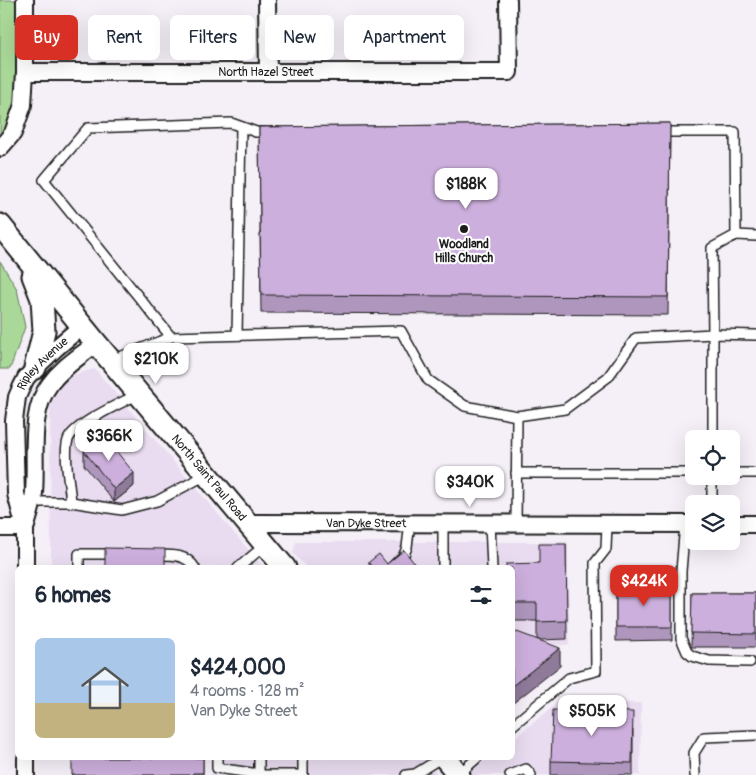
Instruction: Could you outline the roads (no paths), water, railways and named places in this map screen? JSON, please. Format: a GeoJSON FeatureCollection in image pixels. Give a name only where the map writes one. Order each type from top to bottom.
{"type":"FeatureCollection","features":[{"type":"Feature","properties":{"kind":"street"},"geometry":{"type":"LineString","coordinates":[[0,148],[13,133],[23,105],[25,0]]}},
{"type":"Feature","properties":{"kind":"street"},"geometry":{"type":"LineString","coordinates":[[267,0],[268,72]]}},
{"type":"Feature","properties":{"kind":"street","name":"North Hazel Street"},"geometry":{"type":"LineString","coordinates":[[25,72],[509,72],[508,0]]}},
{"type":"Feature","properties":{"kind":"street","name":"North Saint Paul Road"},"geometry":{"type":"LineString","coordinates":[[0,225],[282,565]]}},
{"type":"Feature","properties":{"kind":"street"},"geometry":{"type":"LineString","coordinates":[[25,257],[42,299],[44,332],[35,368]]}},
{"type":"Feature","properties":{"kind":"street","name":"Ripley Avenue"},"geometry":{"type":"LineString","coordinates":[[25,565],[25,528],[16,494],[14,421],[17,397],[26,378],[35,368],[82,326]]}},
{"type":"Feature","properties":{"kind":"street","name":"Ripley Avenue"},"geometry":{"type":"LineString","coordinates":[[25,528],[34,494],[37,415],[44,394],[55,377],[96,343]]}},
{"type":"Feature","properties":{"kind":"street","name":"Van Dyke Street"},"geometry":{"type":"LineString","coordinates":[[247,523],[685,524]]}},
{"type":"Feature","properties":{"kind":"street"},"geometry":{"type":"LineString","coordinates":[[740,524],[756,524]]}},
{"type":"Feature","properties":{"kind":"street"},"geometry":{"type":"LineString","coordinates":[[0,528],[25,528]]}},
{"type":"Feature","properties":{"kind":"street"},"geometry":{"type":"LineString","coordinates":[[26,760],[26,775]]}},
{"type":"Feature","properties":{"kind":"street"},"geometry":{"type":"LineString","coordinates":[[446,760],[459,774]]}},
{"type":"Feature","properties":{"kind":"lane"},"geometry":{"type":"LineString","coordinates":[[171,337],[44,180],[88,128],[231,123],[256,132],[276,132]]}},
{"type":"Feature","properties":{"kind":"lane"},"geometry":{"type":"LineString","coordinates":[[238,335],[241,127]]}},
{"type":"Feature","properties":{"kind":"lane"},"geometry":{"type":"LineString","coordinates":[[655,132],[735,132],[736,236]]}},
{"type":"Feature","properties":{"kind":"lane"},"geometry":{"type":"LineString","coordinates":[[713,430],[712,248],[736,236],[756,236]]}},
{"type":"Feature","properties":{"kind":"lane"},"geometry":{"type":"LineString","coordinates":[[111,360],[171,337],[400,331],[428,380],[465,406],[517,416],[565,408],[608,377],[636,338],[713,334],[756,335]]}},
{"type":"Feature","properties":{"kind":"lane"},"geometry":{"type":"LineString","coordinates":[[71,502],[66,458],[68,439],[81,424],[139,394]]}},
{"type":"Feature","properties":{"kind":"lane"},"geometry":{"type":"LineString","coordinates":[[516,524],[517,416]]}},
{"type":"Feature","properties":{"kind":"lane"},"geometry":{"type":"LineString","coordinates":[[516,473],[685,473]]}},
{"type":"Feature","properties":{"kind":"lane"},"geometry":{"type":"LineString","coordinates":[[740,473],[756,473]]}},
{"type":"Feature","properties":{"kind":"lane"},"geometry":{"type":"LineString","coordinates":[[32,502],[71,502],[122,510],[157,502],[207,475]]}},
{"type":"Feature","properties":{"kind":"lane"},"geometry":{"type":"LineString","coordinates":[[394,565],[404,555],[410,523]]}},
{"type":"Feature","properties":{"kind":"lane"},"geometry":{"type":"LineString","coordinates":[[443,523],[443,565]]}},
{"type":"Feature","properties":{"kind":"lane"},"geometry":{"type":"LineString","coordinates":[[490,523],[492,565]]}},
{"type":"Feature","properties":{"kind":"lane"},"geometry":{"type":"LineString","coordinates":[[515,723],[569,678],[596,671],[595,563],[606,549],[607,524]]}},
{"type":"Feature","properties":{"kind":"lane"},"geometry":{"type":"LineString","coordinates":[[241,565],[265,544]]}},
{"type":"Feature","properties":{"kind":"lane"},"geometry":{"type":"LineString","coordinates":[[685,548],[681,571],[681,638],[687,652],[692,656],[709,661],[750,662]]}},
{"type":"Feature","properties":{"kind":"lane"},"geometry":{"type":"LineString","coordinates":[[79,565],[79,554],[128,555]]}},
{"type":"Feature","properties":{"kind":"lane"},"geometry":{"type":"LineString","coordinates":[[147,555],[176,556],[185,558],[193,565]]}},
{"type":"Feature","properties":{"kind":"lane"},"geometry":{"type":"LineString","coordinates":[[695,775],[694,753],[704,737],[756,736]]}},
{"type":"Feature","properties":{"kind":"lane"},"geometry":{"type":"LineString","coordinates":[[217,760],[217,768],[259,775],[297,775]]}},
{"type":"Feature","properties":{"kind":"lane"},"geometry":{"type":"LineString","coordinates":[[259,760],[259,775]]}},
{"type":"Feature","properties":{"kind":"lane"},"geometry":{"type":"LineString","coordinates":[[303,760],[303,775]]}},
{"type":"Feature","properties":{"kind":"lane"},"geometry":{"type":"LineString","coordinates":[[406,775],[415,774],[438,760]]}},
{"type":"Feature","properties":{"kind":"lane"},"geometry":{"type":"LineString","coordinates":[[459,774],[475,760]]}},
{"type":"Feature","properties":{"kind":"lane"},"geometry":{"type":"LineString","coordinates":[[510,775],[526,769],[531,775]]}},
{"type":"Feature","properties":{"kind":"place","name":"Woodland Hills Church"},"geometry":{"type":"Point","coordinates":[464,229]}}]}
